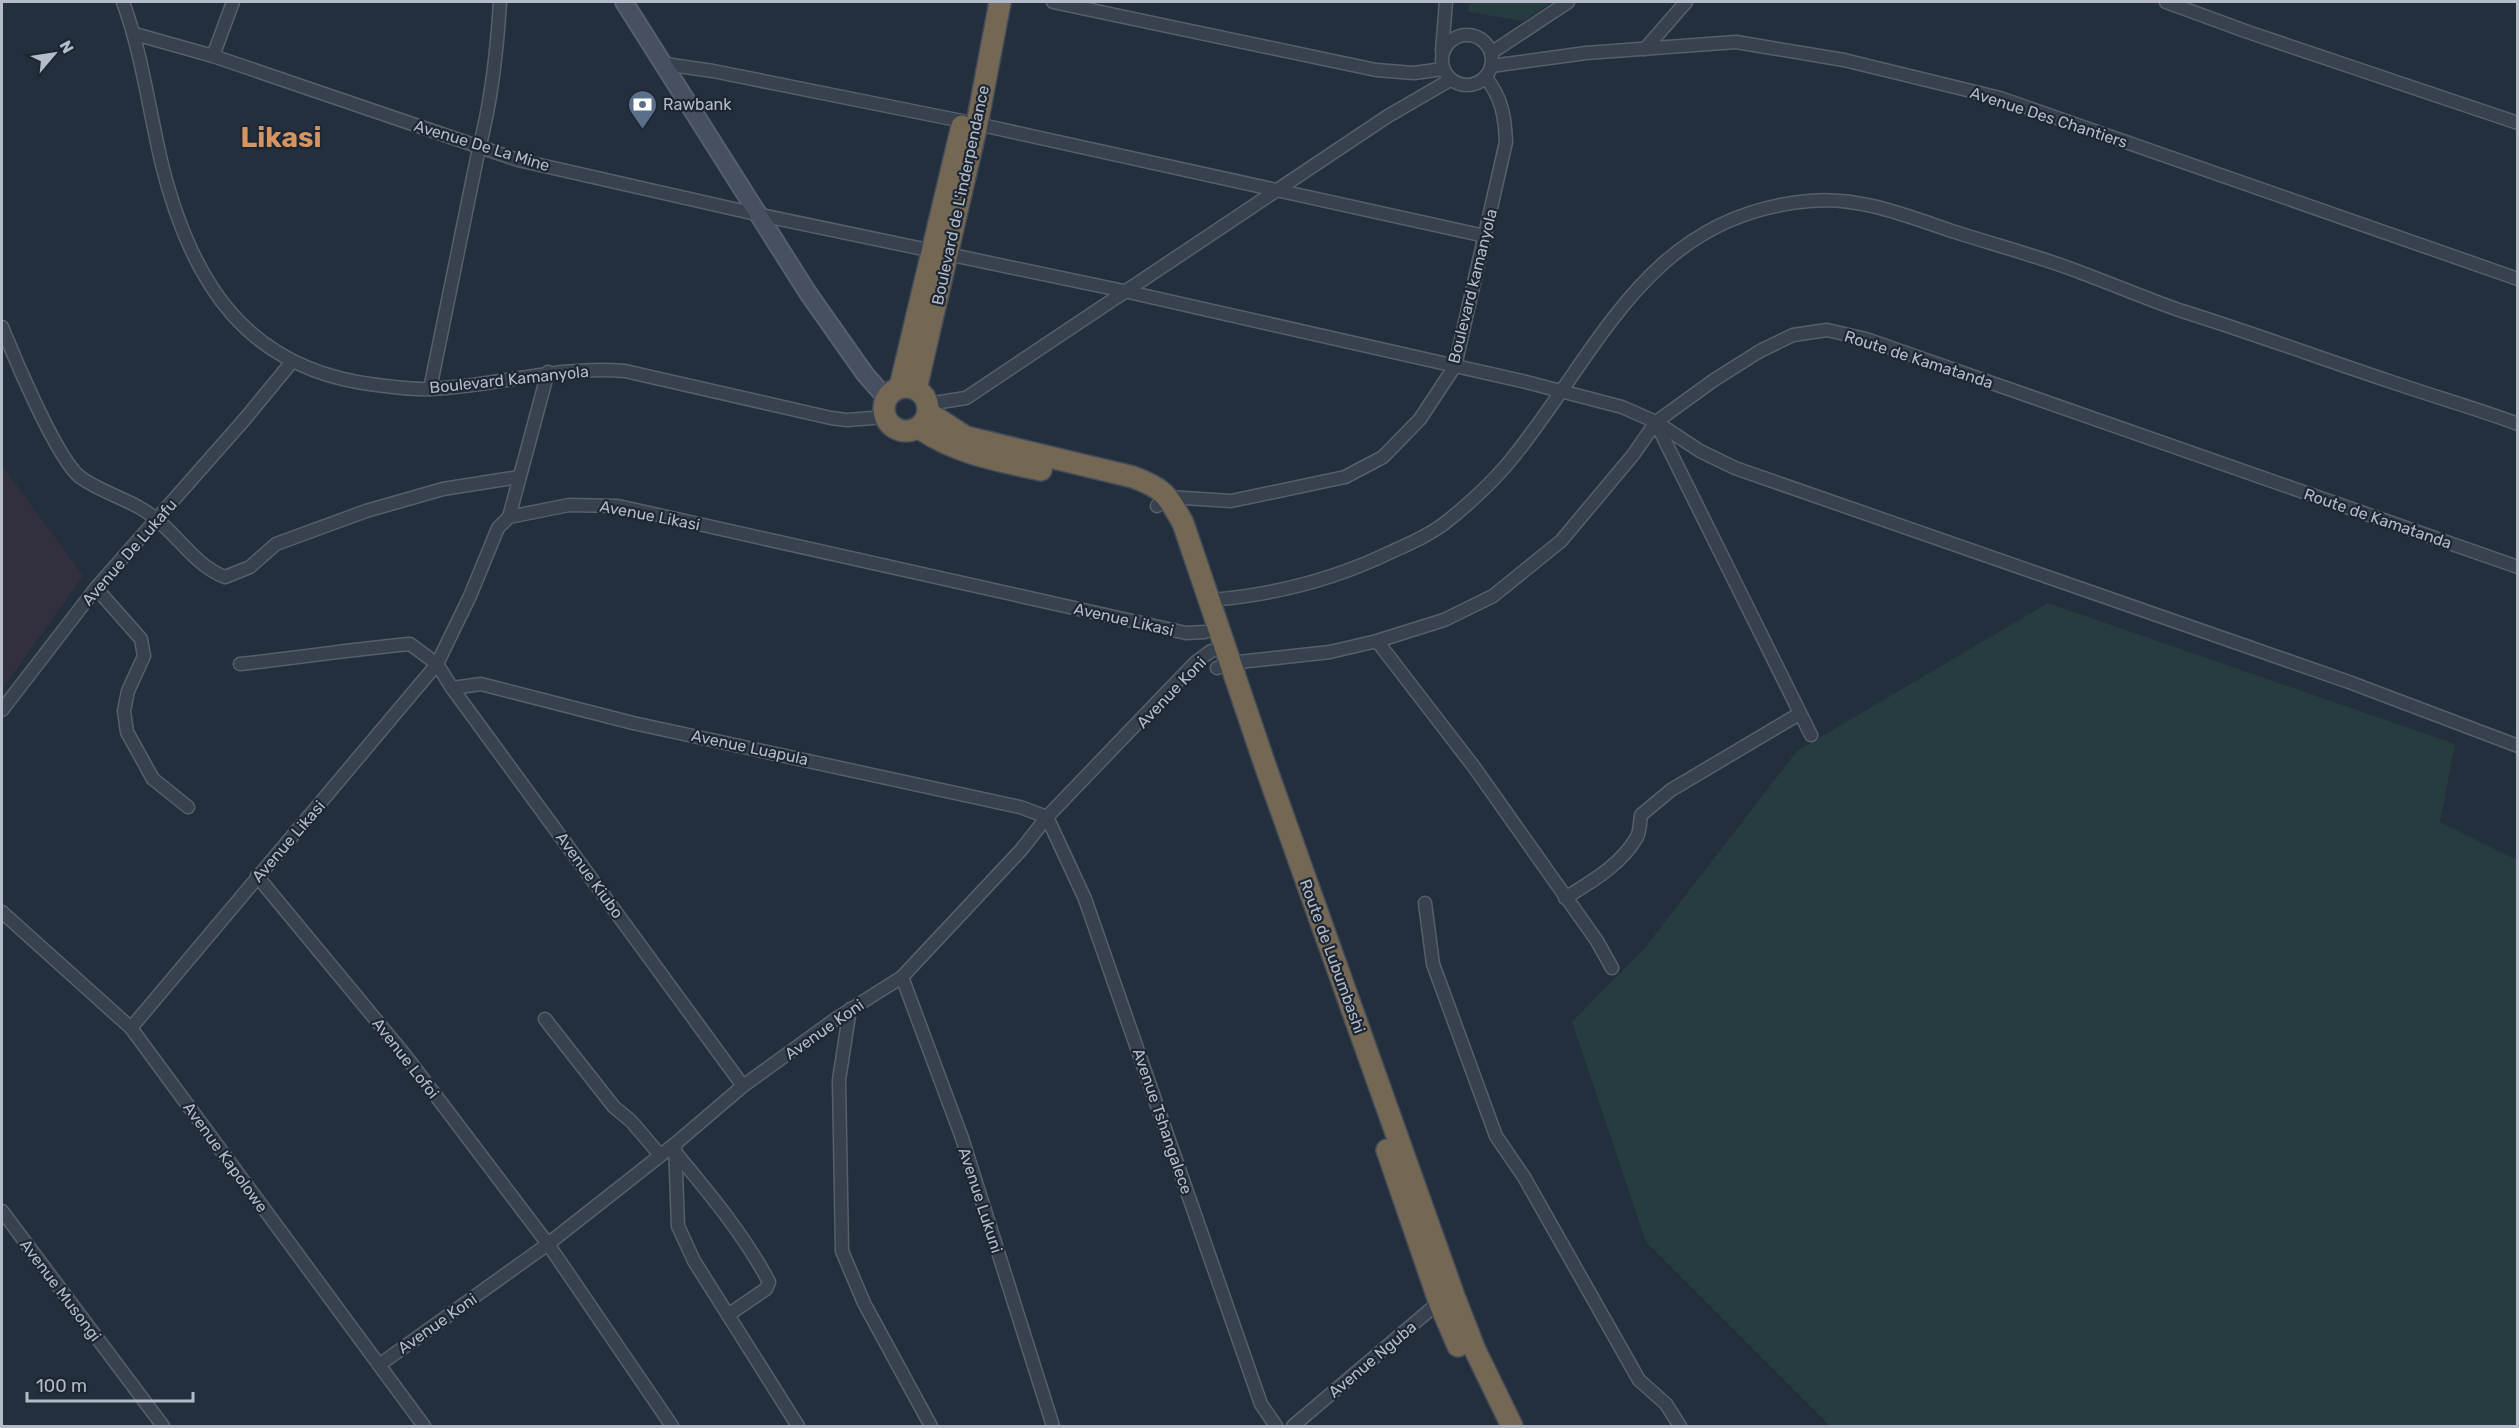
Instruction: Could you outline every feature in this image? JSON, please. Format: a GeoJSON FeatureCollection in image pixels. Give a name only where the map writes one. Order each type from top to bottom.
{"type":"FeatureCollection","features":[{"type":"Feature","properties":{"kind":"highway","name":"Boulevard de L'inderpendance"},"geometry":{"type":"LineString","coordinates":[[970,123],[986,2]]}},
{"type":"Feature","properties":{"kind":"highway","name":"Boulevard de L'inderpendance"},"geometry":{"type":"LineString","coordinates":[[909,405],[941,251],[1000,2]]}},
{"type":"Feature","properties":{"kind":"highway"},"geometry":{"type":"LineString","coordinates":[[909,405],[938,441],[968,454],[1157,496]]}},
{"type":"Feature","properties":{"kind":"highway","name":"Route de Lubumbashi"},"geometry":{"type":"LineString","coordinates":[[1157,496],[1183,523],[1210,600],[1218,653]]}},
{"type":"Feature","properties":{"kind":"highway","name":"Route de Lubumbashi"},"geometry":{"type":"LineString","coordinates":[[1157,496],[1171,526],[1218,653],[1447,1300],[1464,1359],[1499,1426]]}},
{"type":"Feature","properties":{"kind":"highway","name":"Route de Lubumbashi"},"geometry":{"type":"LineString","coordinates":[[1447,1300],[1475,1350],[1512,1426]]}},
{"type":"Feature","properties":{"kind":"main road"},"geometry":{"type":"LineString","coordinates":[[624,2],[665,64],[756,214],[839,338],[909,405]]}},
{"type":"Feature","properties":{"kind":"street","name":"Boulevard Kamanyola"},"geometry":{"type":"LineString","coordinates":[[123,2],[135,34],[162,164],[191,252],[214,292],[243,326],[291,363],[338,379],[430,389],[548,372],[586,369],[625,371],[847,420],[909,405],[966,398],[1388,116],[1450,80]]}},
{"type":"Feature","properties":{"kind":"street"},"geometry":{"type":"LineString","coordinates":[[213,56],[233,2]]}},
{"type":"Feature","properties":{"kind":"street"},"geometry":{"type":"LineString","coordinates":[[430,389],[478,148],[488,114],[500,2]]}},
{"type":"Feature","properties":{"kind":"street"},"geometry":{"type":"LineString","coordinates":[[1053,2],[1376,70],[1414,73],[1443,69]]}},
{"type":"Feature","properties":{"kind":"street"},"geometry":{"type":"LineString","coordinates":[[1446,2],[1441,55],[1443,69],[1450,80],[1468,85],[1489,65],[1568,2]]}},
{"type":"Feature","properties":{"kind":"street"},"geometry":{"type":"LineString","coordinates":[[1645,49],[1686,2]]}},
{"type":"Feature","properties":{"kind":"street"},"geometry":{"type":"LineString","coordinates":[[2166,2],[2517,123]]}},
{"type":"Feature","properties":{"kind":"street","name":"Avenue De La Mine"},"geometry":{"type":"LineString","coordinates":[[135,34],[213,56],[518,160],[756,214],[1124,291],[1622,406],[1656,422],[1700,450],[1735,468],[2349,681],[2517,746]]}},
{"type":"Feature","properties":{"kind":"street"},"geometry":{"type":"LineString","coordinates":[[1441,55],[1454,37],[1469,34],[1483,40],[1489,65]]}},
{"type":"Feature","properties":{"kind":"street","name":"Avenue Des Chantiers"},"geometry":{"type":"LineString","coordinates":[[1489,65],[1586,53],[1736,42],[1844,60],[2000,98],[2517,279]]}},
{"type":"Feature","properties":{"kind":"street"},"geometry":{"type":"LineString","coordinates":[[665,64],[712,71],[970,123],[1485,236]]}},
{"type":"Feature","properties":{"kind":"street","name":"Boulevard kamanyola"},"geometry":{"type":"LineString","coordinates":[[1157,496],[1231,501],[1345,477],[1383,457],[1420,419],[1455,366],[1506,142],[1502,105],[1489,65]]}},
{"type":"Feature","properties":{"kind":"street"},"geometry":{"type":"LineString","coordinates":[[1210,600],[1252,597],[1301,587],[1352,570],[1427,536],[1449,520],[1510,461],[1563,391],[1595,342],[1647,276],[1697,236],[1731,219],[1774,206],[1809,201],[1845,200],[1884,208],[2052,262],[2180,310],[2517,424]]}},
{"type":"Feature","properties":{"kind":"street"},"geometry":{"type":"LineString","coordinates":[[2,327],[33,397],[78,476],[157,519],[177,542],[213,573],[225,577],[250,567],[276,544],[366,511],[443,489],[519,477]]}},
{"type":"Feature","properties":{"kind":"street","name":"Route de Kamatanda"},"geometry":{"type":"LineString","coordinates":[[1330,652],[1377,641],[1443,620],[1493,596],[1561,541],[1633,454],[1656,422],[1760,351],[1793,335],[1827,330],[1888,347],[2517,567]]}},
{"type":"Feature","properties":{"kind":"street","name":"Avenue De Lukafu"},"geometry":{"type":"LineString","coordinates":[[2,710],[96,588],[244,420],[291,363]]}},
{"type":"Feature","properties":{"kind":"street"},"geometry":{"type":"LineString","coordinates":[[509,517],[548,372]]}},
{"type":"Feature","properties":{"kind":"street"},"geometry":{"type":"LineString","coordinates":[[1656,422],[1811,735]]}},
{"type":"Feature","properties":{"kind":"street","name":"Avenue Likasi"},"geometry":{"type":"LineString","coordinates":[[131,1028],[437,664],[470,596],[498,528],[509,517],[569,505],[618,506],[1186,633],[1218,653],[1330,652]]}},
{"type":"Feature","properties":{"kind":"street"},"geometry":{"type":"LineString","coordinates":[[96,588],[141,639],[144,656],[131,683],[124,711],[128,732],[153,779],[188,807]]}},
{"type":"Feature","properties":{"kind":"street"},"geometry":{"type":"LineString","coordinates":[[1377,641],[1474,767],[1597,941],[1612,968]]}},
{"type":"Feature","properties":{"kind":"street"},"geometry":{"type":"LineString","coordinates":[[240,664],[310,657],[370,646],[411,644],[437,664]]}},
{"type":"Feature","properties":{"kind":"street","name":"Avenue Koni"},"geometry":{"type":"LineString","coordinates":[[379,1365],[548,1244],[660,1155],[675,1148],[743,1086],[849,1009],[902,977],[1021,850],[1047,817],[1196,663],[1218,653]]}},
{"type":"Feature","properties":{"kind":"street","name":"Avenue Kiubo"},"geometry":{"type":"LineString","coordinates":[[437,664],[452,688],[743,1086]]}},
{"type":"Feature","properties":{"kind":"street","name":"Avenue Luapula"},"geometry":{"type":"LineString","coordinates":[[452,688],[480,684],[633,723],[1020,807],[1047,817]]}},
{"type":"Feature","properties":{"kind":"street"},"geometry":{"type":"LineString","coordinates":[[1565,898],[1600,876],[1614,863],[1638,836],[1641,814],[1671,790],[1799,714]]}},
{"type":"Feature","properties":{"kind":"street","name":"Avenue Tshangalece"},"geometry":{"type":"LineString","coordinates":[[1047,817],[1085,899],[1261,1404],[1276,1426]]}},
{"type":"Feature","properties":{"kind":"street","name":"Avenue Lofoi"},"geometry":{"type":"LineString","coordinates":[[257,876],[405,1055],[548,1244],[672,1426]]}},
{"type":"Feature","properties":{"kind":"street"},"geometry":{"type":"LineString","coordinates":[[1425,903],[1433,964],[1496,1136],[1524,1177],[1639,1380],[1666,1404],[1680,1426]]}},
{"type":"Feature","properties":{"kind":"street","name":"Avenue Kapolowe"},"geometry":{"type":"LineString","coordinates":[[2,912],[131,1028],[424,1426]]}},
{"type":"Feature","properties":{"kind":"street","name":"Avenue Lukuni"},"geometry":{"type":"LineString","coordinates":[[902,977],[962,1138],[1053,1426]]}},
{"type":"Feature","properties":{"kind":"street"},"geometry":{"type":"LineString","coordinates":[[849,1009],[839,1080],[842,1251],[864,1303],[931,1426]]}},
{"type":"Feature","properties":{"kind":"street"},"geometry":{"type":"LineString","coordinates":[[545,1019],[614,1107],[631,1121],[660,1155]]}},
{"type":"Feature","properties":{"kind":"street"},"geometry":{"type":"LineString","coordinates":[[675,1148],[760,1265],[769,1282],[766,1288],[728,1315]]}},
{"type":"Feature","properties":{"kind":"street"},"geometry":{"type":"LineString","coordinates":[[675,1148],[678,1226],[694,1261],[798,1426]]}},
{"type":"Feature","properties":{"kind":"street","name":"Avenue Musongi"},"geometry":{"type":"LineString","coordinates":[[2,1211],[163,1426]]}},
{"type":"Feature","properties":{"kind":"street","name":"Avenue Nguba"},"geometry":{"type":"LineString","coordinates":[[1293,1426],[1447,1300]]}},
{"type":"Feature","properties":{"kind":"shaded area"},"geometry":{"type":"Polygon","coordinates":[[[2,465],[83,576],[2,689],[2,465]]]}},
{"type":"Feature","properties":{"kind":"green space"},"geometry":{"type":"Polygon","coordinates":[[[1470,2],[1552,2],[1524,21],[1468,12],[1470,2]]]}},
{"type":"Feature","properties":{"kind":"green space"},"geometry":{"type":"Polygon","coordinates":[[[2048,603],[2455,744],[2440,822],[2517,860],[2517,1426],[1830,1426],[1646,1242],[1572,1022],[1644,949],[1797,751],[2048,603]]]}},
{"type":"Feature","properties":{"kind":"place","name":"Rawbank"},"geometry":{"type":"Point","coordinates":[642,130]}},
{"type":"Feature","properties":{"kind":"district","name":"Likasi"},"geometry":{"type":"Point","coordinates":[281,137]}}]}
